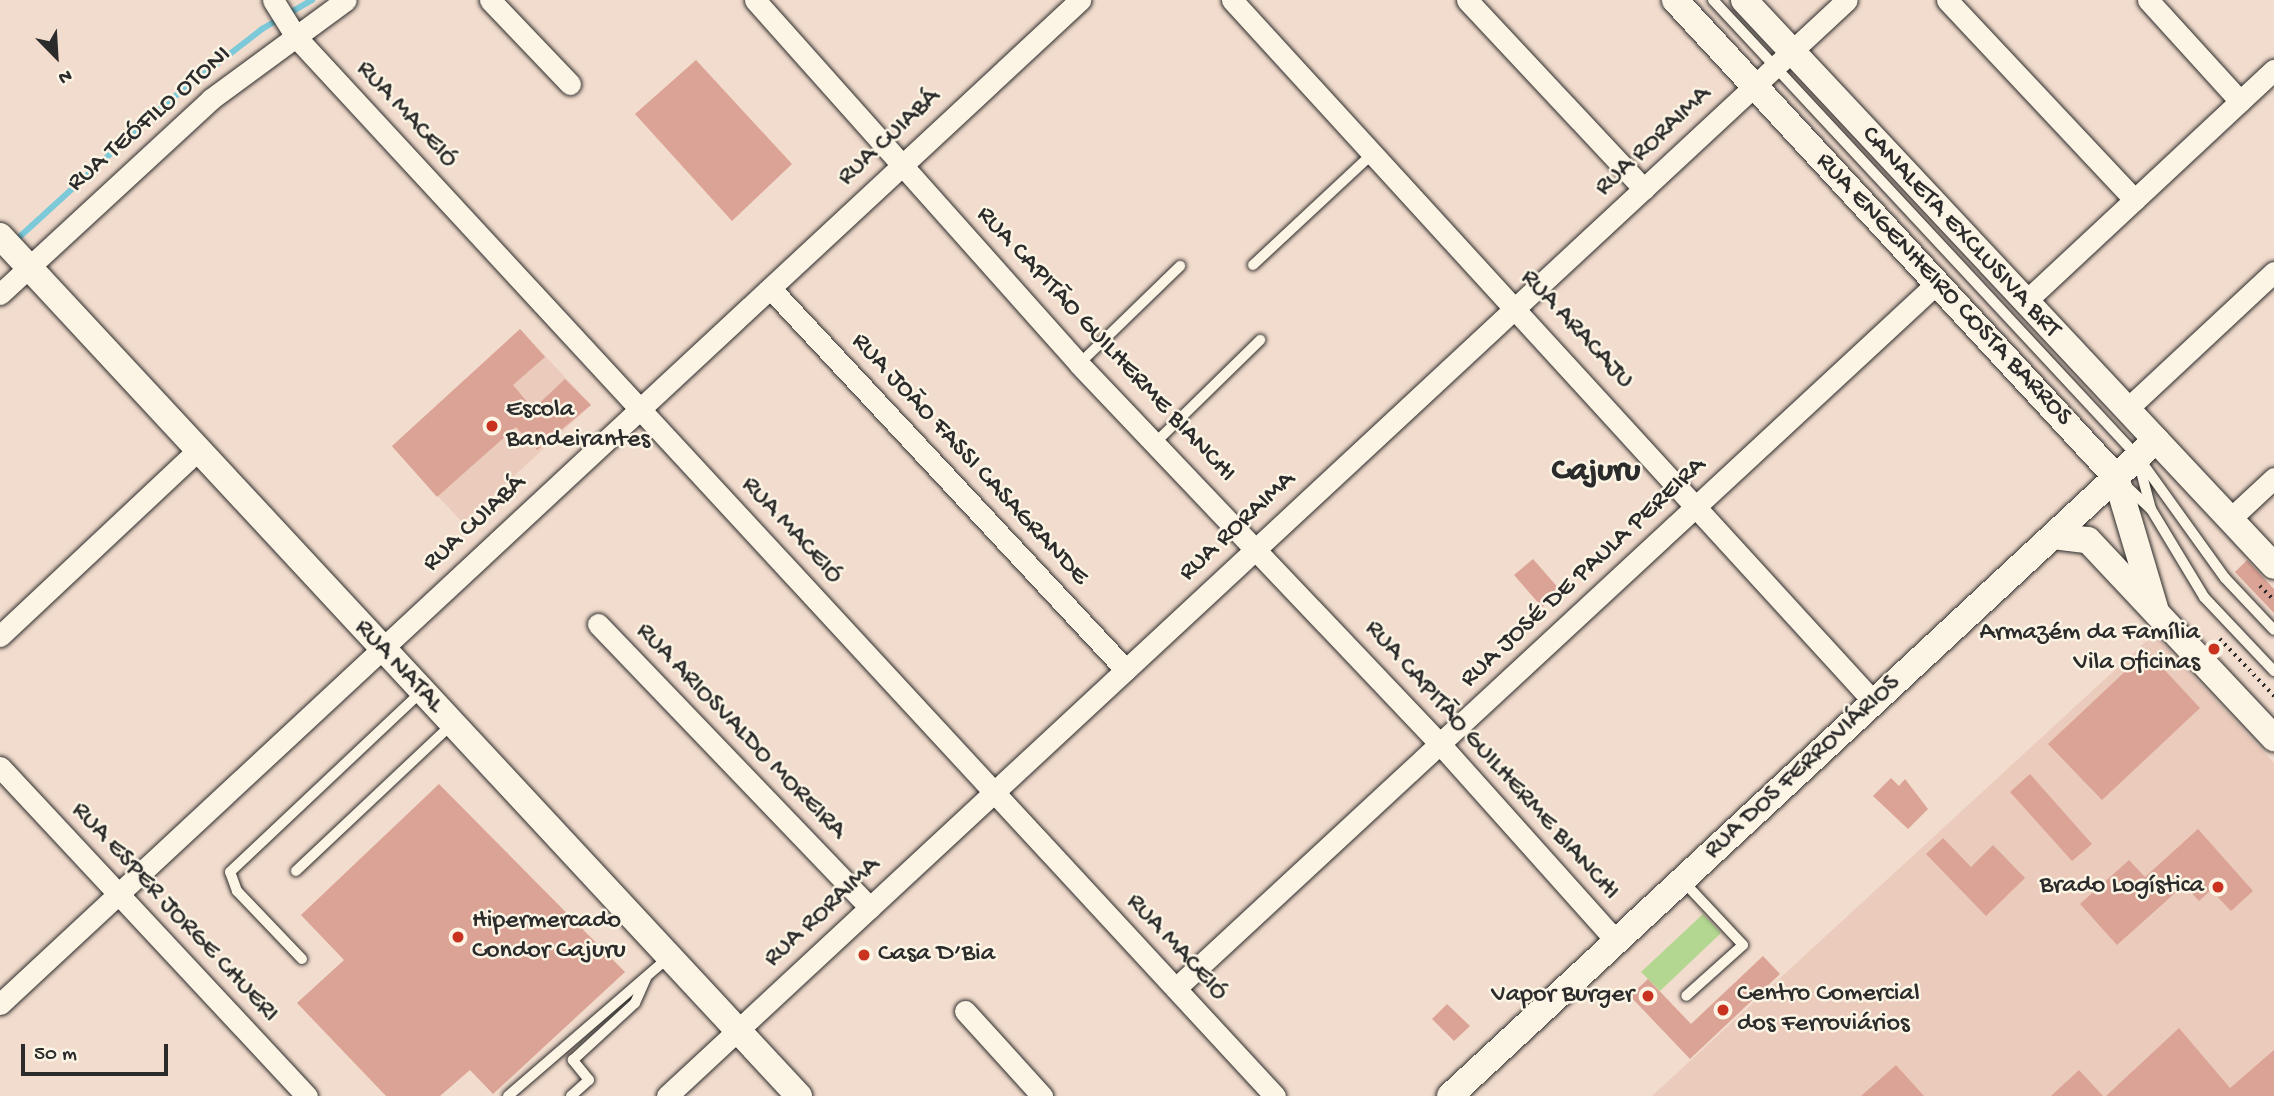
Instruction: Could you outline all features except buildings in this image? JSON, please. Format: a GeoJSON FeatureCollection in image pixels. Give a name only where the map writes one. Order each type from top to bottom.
{"type":"FeatureCollection","features":[{"type":"Feature","properties":{"kind":"street","name":"RUA TEÓFILO OTONI"},"geometry":{"type":"LineString","coordinates":[[0,294],[211,99],[346,0]]}},
{"type":"Feature","properties":{"kind":"street"},"geometry":{"type":"LineString","coordinates":[[490,0],[570,84]]}},
{"type":"Feature","properties":{"kind":"street","name":"RUA CAPITÃO GUILHERME BIANCHI"},"geometry":{"type":"LineString","coordinates":[[755,0],[1080,363],[1440,744],[1616,941]]}},
{"type":"Feature","properties":{"kind":"street","name":"RUA CUIABÁ"},"geometry":{"type":"LineString","coordinates":[[0,1004],[1080,0]]}},
{"type":"Feature","properties":{"kind":"street","name":"RUA ARACAJU"},"geometry":{"type":"LineString","coordinates":[[1232,0],[1517,307],[1874,702]]}},
{"type":"Feature","properties":{"kind":"street"},"geometry":{"type":"LineString","coordinates":[[1467,0],[1644,189]]}},
{"type":"Feature","properties":{"kind":"street","name":"RUA ENGENHEIRO COSTA BARROS"},"geometry":{"type":"LineString","coordinates":[[1675,0],[2116,477],[2156,611]]}},
{"type":"Feature","properties":{"kind":"street","name":"RUA ENGENHEIRO COSTA BARROS"},"geometry":{"type":"LineString","coordinates":[[1744,0],[1784,59],[2026,301],[2127,409],[2147,448],[2230,519],[2274,566]]}},
{"type":"Feature","properties":{"kind":"street","name":"RUA RORAIMA"},"geometry":{"type":"LineString","coordinates":[[667,1096],[1847,0]]}},
{"type":"Feature","properties":{"kind":"street"},"geometry":{"type":"LineString","coordinates":[[1947,0],[2135,200]]}},
{"type":"Feature","properties":{"kind":"street"},"geometry":{"type":"LineString","coordinates":[[2148,0],[2240,102]]}},
{"type":"Feature","properties":{"kind":"street","name":"RUA MACEIÓ"},"geometry":{"type":"LineString","coordinates":[[274,2],[296,37],[1275,1096]]}},
{"type":"Feature","properties":{"kind":"street"},"geometry":{"type":"LineString","coordinates":[[2026,301],[2274,70]]}},
{"type":"Feature","properties":{"kind":"street","name":"RUA NATAL"},"geometry":{"type":"LineString","coordinates":[[0,236],[27,269],[799,1096]]}},
{"type":"Feature","properties":{"kind":"street"},"geometry":{"type":"LineString","coordinates":[[2127,409],[2274,272]]}},
{"type":"Feature","properties":{"kind":"street","name":"RUA JOSÉ DE PAULA PEREIRA"},"geometry":{"type":"LineString","coordinates":[[1176,988],[1937,283]]}},
{"type":"Feature","properties":{"kind":"street","name":"RUA JOÃO FASSI CASAGRANDE"},"geometry":{"type":"LineString","coordinates":[[770,288],[1126,670]]}},
{"type":"Feature","properties":{"kind":"street","name":"RUA DOS FERROVIÁRIOS"},"geometry":{"type":"LineString","coordinates":[[1450,1096],[2147,448]]}},
{"type":"Feature","properties":{"kind":"street"},"geometry":{"type":"LineString","coordinates":[[0,636],[197,451]]}},
{"type":"Feature","properties":{"kind":"street"},"geometry":{"type":"LineString","coordinates":[[2230,519],[2274,478]]}},
{"type":"Feature","properties":{"kind":"street","name":"RUA ENGENHEIRO COSTA BARROS"},"geometry":{"type":"LineString","coordinates":[[2053,536],[2088,540],[2274,738]]}},
{"type":"Feature","properties":{"kind":"street","name":"RUA ARIOSVALDO MOREIRA"},"geometry":{"type":"LineString","coordinates":[[598,624],[870,908]]}},
{"type":"Feature","properties":{"kind":"street","name":"RUA ESPER JORGE CHUERI"},"geometry":{"type":"LineString","coordinates":[[0,767],[307,1096]]}},
{"type":"Feature","properties":{"kind":"street"},"geometry":{"type":"LineString","coordinates":[[965,1011],[1042,1096]]}},
{"type":"Feature","properties":{"kind":"lane","name":"CANALETA EXCLUSIVA BRT"},"geometry":{"type":"LineString","coordinates":[[1713,0],[1784,59],[2147,448],[2151,509]]}},
{"type":"Feature","properties":{"kind":"lane"},"geometry":{"type":"LineString","coordinates":[[1253,265],[1373,153]]}},
{"type":"Feature","properties":{"kind":"lane"},"geometry":{"type":"LineString","coordinates":[[1080,363],[1181,266]]}},
{"type":"Feature","properties":{"kind":"lane"},"geometry":{"type":"LineString","coordinates":[[1156,442],[1260,340]]}},
{"type":"Feature","properties":{"kind":"lane"},"geometry":{"type":"LineString","coordinates":[[2147,448],[2225,578],[2274,630]]}},
{"type":"Feature","properties":{"kind":"lane"},"geometry":{"type":"LineString","coordinates":[[2116,477],[2151,509],[2204,597],[2274,671]]}},
{"type":"Feature","properties":{"kind":"lane"},"geometry":{"type":"LineString","coordinates":[[302,959],[237,891],[230,872],[421,692]]}},
{"type":"Feature","properties":{"kind":"lane"},"geometry":{"type":"LineString","coordinates":[[296,871],[452,724]]}},
{"type":"Feature","properties":{"kind":"lane"},"geometry":{"type":"LineString","coordinates":[[1682,880],[1742,944],[1686,996]]}},
{"type":"Feature","properties":{"kind":"lane"},"geometry":{"type":"LineString","coordinates":[[508,1096],[669,957]]}},
{"type":"Feature","properties":{"kind":"lane"},"geometry":{"type":"LineString","coordinates":[[571,1096],[589,1080],[573,1060],[635,1003],[647,975]]}},
{"type":"Feature","properties":{"kind":"path"},"geometry":{"type":"LineString","coordinates":[[2211,629],[2274,696]]}},
{"type":"Feature","properties":{"kind":"shaded area","name":"Escola Bandeirantes"},"geometry":{"type":"Polygon","coordinates":[[[520,329],[591,405],[463,523],[392,447],[520,329]]]}},
{"type":"Feature","properties":{"kind":"shaded area"},"geometry":{"type":"Polygon","coordinates":[[[2154,634],[2274,763],[2274,1096],[1652,1096],[2154,634]]]}},
{"type":"Feature","properties":{"kind":"green space"},"geometry":{"type":"Polygon","coordinates":[[[1703,914],[1721,933],[1660,991],[1641,972],[1703,914]]]}},
{"type":"Feature","properties":{"kind":"waterway"},"geometry":{"type":"LineString","coordinates":[[15,241],[165,104],[262,29],[312,0]]}},
{"type":"Feature","properties":{"kind":"place","name":"Escola Bandeirantes"},"geometry":{"type":"Point","coordinates":[492,426]}},
{"type":"Feature","properties":{"kind":"place","name":"Armazém da Família Vila Oficinas"},"geometry":{"type":"Point","coordinates":[2214,649]}},
{"type":"Feature","properties":{"kind":"place","name":"Brado Logística"},"geometry":{"type":"Point","coordinates":[2218,887]}},
{"type":"Feature","properties":{"kind":"place","name":"Hipermercado Condor Cajuru"},"geometry":{"type":"Point","coordinates":[458,937]}},
{"type":"Feature","properties":{"kind":"place","name":"Casa D’Bia"},"geometry":{"type":"Point","coordinates":[864,955]}},
{"type":"Feature","properties":{"kind":"place","name":"Vapor Burger"},"geometry":{"type":"Point","coordinates":[1648,996]}},
{"type":"Feature","properties":{"kind":"place","name":"Centro Comercial dos Ferroviários"},"geometry":{"type":"Point","coordinates":[1723,1010]}},
{"type":"Feature","properties":{"kind":"district","name":"Cajuru"},"geometry":{"type":"Point","coordinates":[1596,473]}}]}
